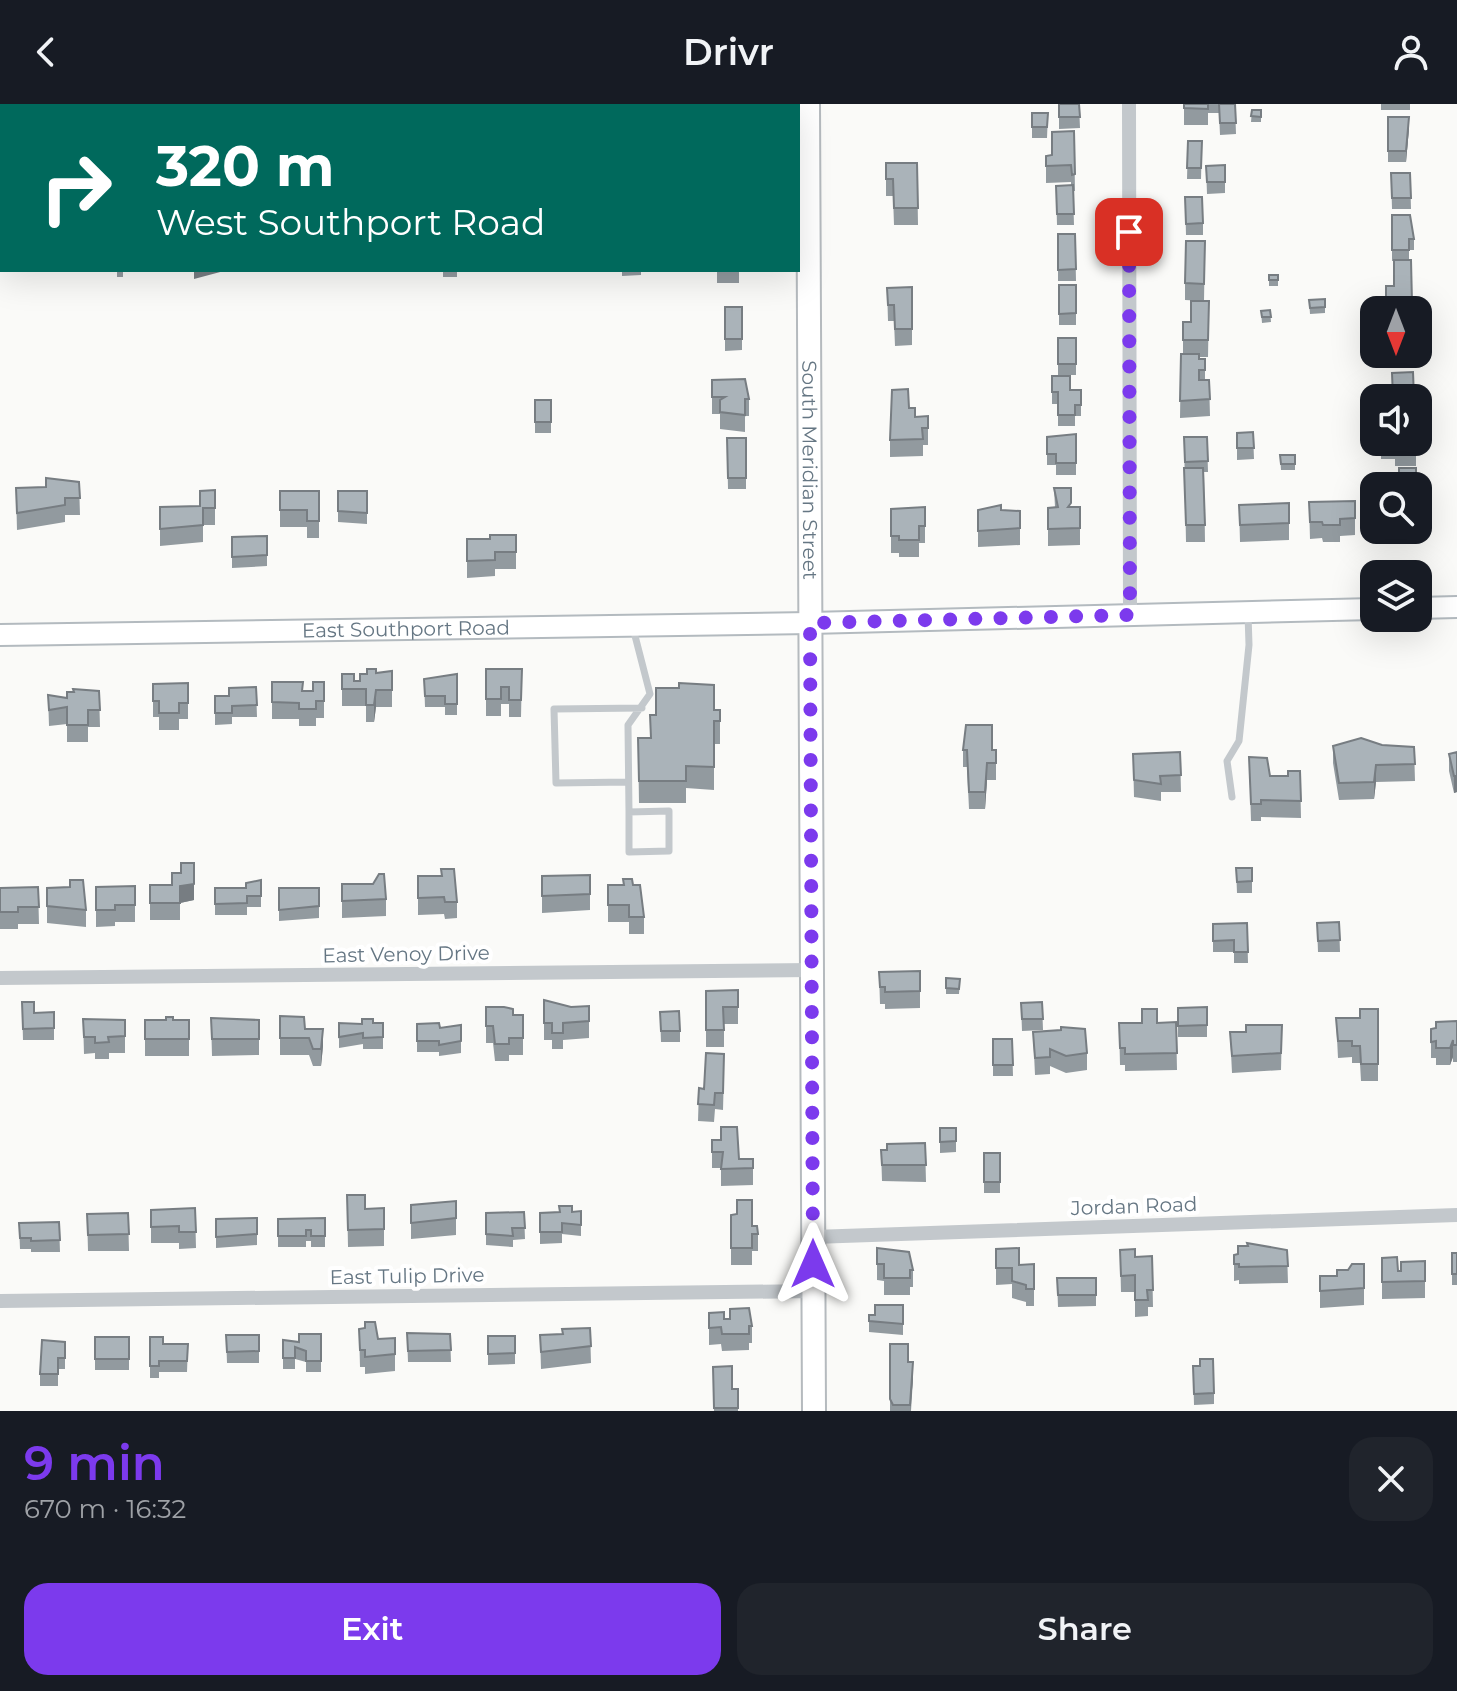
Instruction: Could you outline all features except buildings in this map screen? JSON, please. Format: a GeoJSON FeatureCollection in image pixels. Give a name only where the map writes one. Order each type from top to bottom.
{"type":"FeatureCollection","features":[{"type":"Feature","properties":{"kind":"main road","name":"South Meridian Street"},"geometry":{"type":"LineString","coordinates":[[808,104],[803,181],[810,623],[814,1411]]}},
{"type":"Feature","properties":{"kind":"main road"},"geometry":{"type":"LineString","coordinates":[[1432,608],[1457,607]]}},
{"type":"Feature","properties":{"kind":"main road","name":"East Southport Road"},"geometry":{"type":"LineString","coordinates":[[0,635],[810,623],[1360,609]]}},
{"type":"Feature","properties":{"kind":"street"},"geometry":{"type":"LineString","coordinates":[[1129,104],[1130,615]]}},
{"type":"Feature","properties":{"kind":"street","name":"East Venoy Drive"},"geometry":{"type":"LineString","coordinates":[[0,978],[812,970]]}},
{"type":"Feature","properties":{"kind":"street","name":"Jordan Road"},"geometry":{"type":"LineString","coordinates":[[813,1237],[1457,1215]]}},
{"type":"Feature","properties":{"kind":"street","name":"East Tulip Drive"},"geometry":{"type":"LineString","coordinates":[[0,1301],[814,1291]]}},
{"type":"Feature","properties":{"kind":"lane"},"geometry":{"type":"LineString","coordinates":[[1232,797],[1227,761],[1239,741],[1249,645],[1248,612]]}},
{"type":"Feature","properties":{"kind":"lane"},"geometry":{"type":"LineString","coordinates":[[629,812],[669,811],[669,851],[629,852],[628,725],[650,694],[632,626]]}},
{"type":"Feature","properties":{"kind":"lane"},"geometry":{"type":"LineString","coordinates":[[628,782],[556,783],[554,709],[642,708]]}},
{"type":"Feature","properties":{"kind":"route"},"geometry":{"type":"LineString","coordinates":[[813,1264],[810,623],[1130,615],[1129,232]]}}]}
